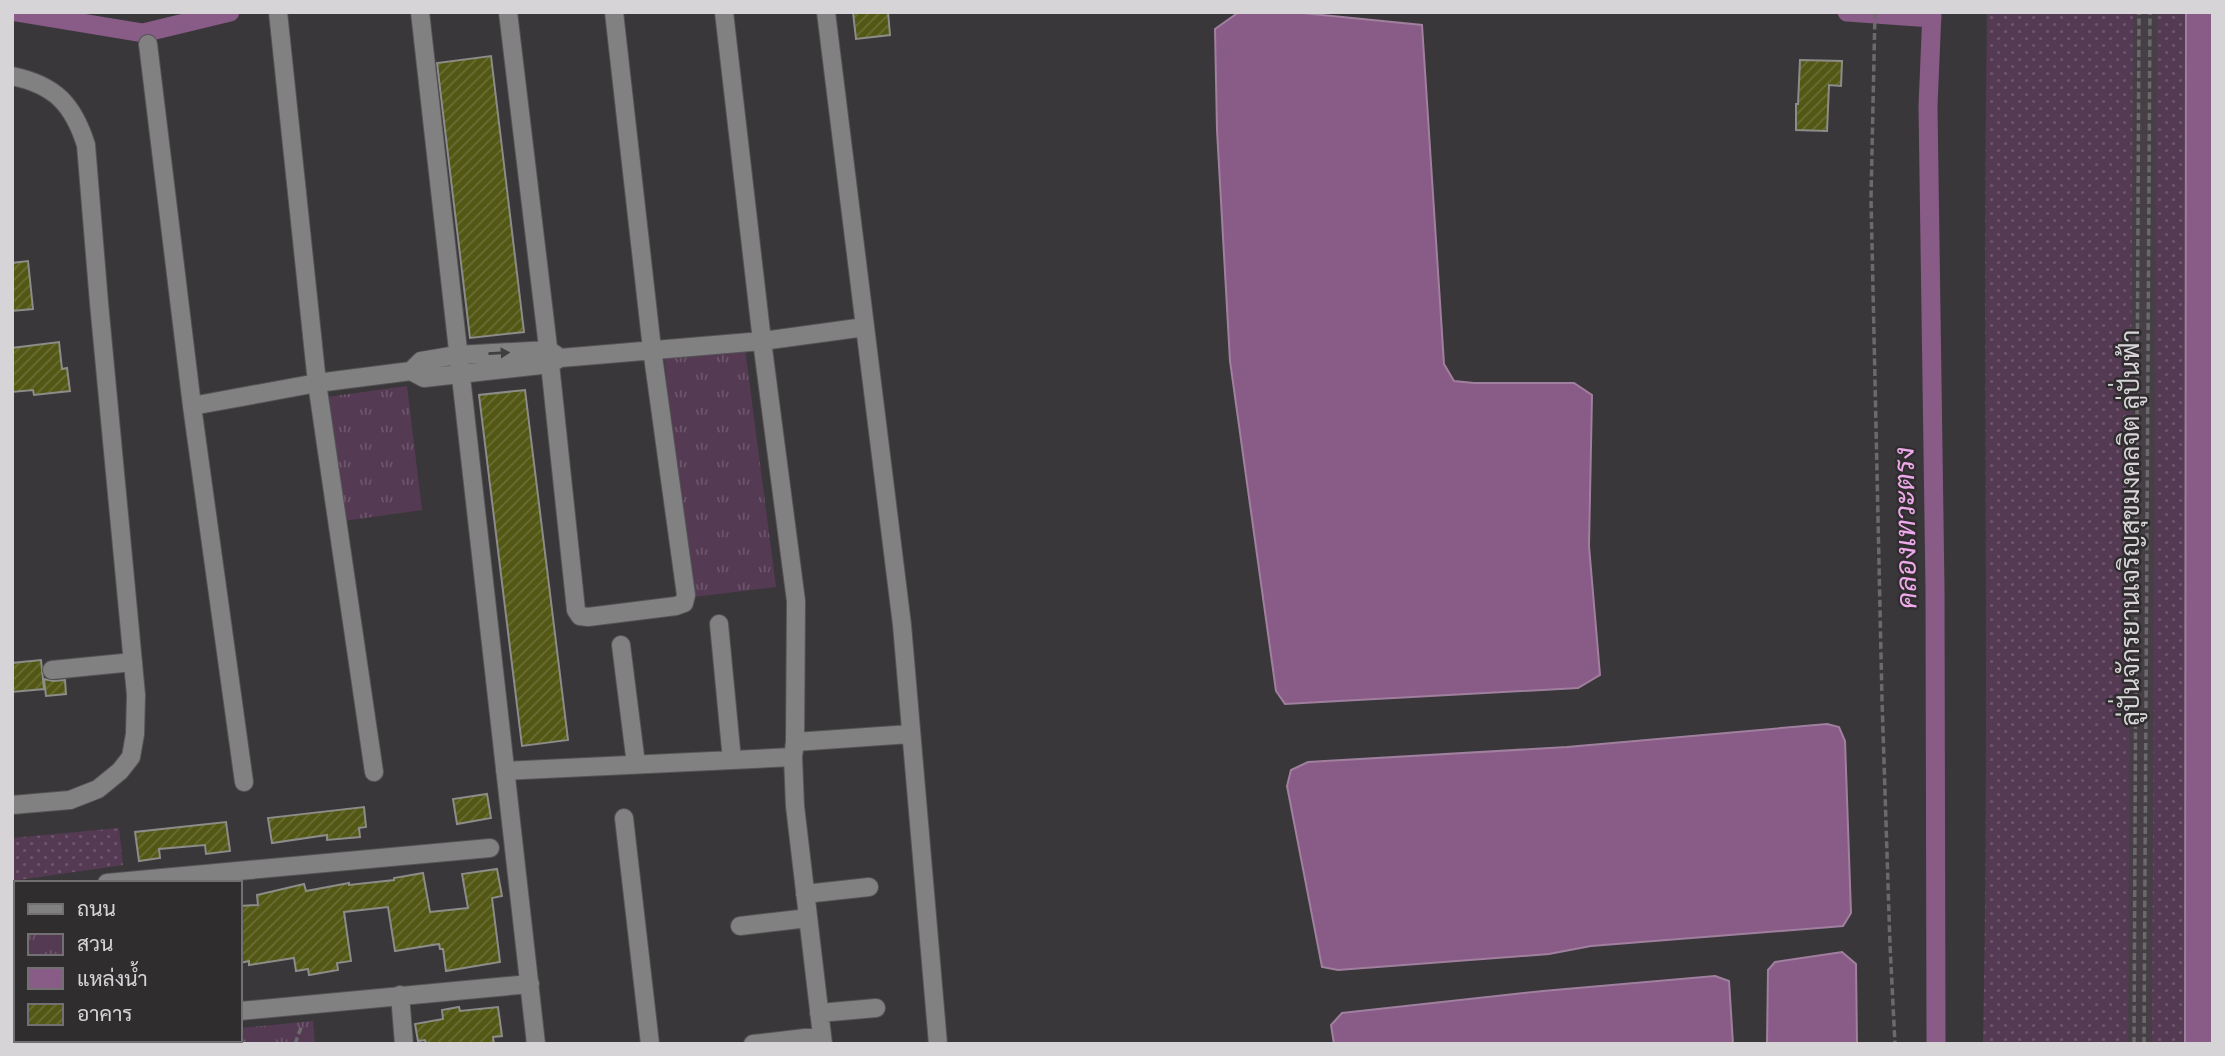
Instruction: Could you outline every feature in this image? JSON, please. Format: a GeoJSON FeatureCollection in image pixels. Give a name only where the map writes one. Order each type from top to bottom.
{"type":"FeatureCollection","features":[{"type":"Feature","properties":{"kind":"street"},"geometry":{"type":"LineString","coordinates":[[278,12],[317,383],[374,772]]}},
{"type":"Feature","properties":{"kind":"street"},"geometry":{"type":"LineString","coordinates":[[420,12],[536,1044]]}},
{"type":"Feature","properties":{"kind":"street"},"geometry":{"type":"LineString","coordinates":[[508,12],[553,357],[576,610],[580,616],[588,617],[676,606],[684,603],[686,596],[652,349],[614,12]]}},
{"type":"Feature","properties":{"kind":"street"},"geometry":{"type":"LineString","coordinates":[[724,12],[762,341],[796,601],[795,806],[822,1040],[753,1044]]}},
{"type":"Feature","properties":{"kind":"street"},"geometry":{"type":"LineString","coordinates":[[826,12],[902,625],[938,1044]]}},
{"type":"Feature","properties":{"kind":"street"},"geometry":{"type":"LineString","coordinates":[[148,44],[192,407],[244,782]]}},
{"type":"Feature","properties":{"kind":"street"},"geometry":{"type":"LineString","coordinates":[[12,76],[44,85],[63,100],[78,121],[86,145],[136,695],[135,734],[131,757],[120,771],[98,789],[70,800],[12,805]]}},
{"type":"Feature","properties":{"kind":"street"},"geometry":{"type":"LineString","coordinates":[[192,407],[317,383],[411,371],[421,362],[457,355],[553,357],[762,341],[865,327]]}},
{"type":"Feature","properties":{"kind":"street"},"geometry":{"type":"LineString","coordinates":[[411,371],[424,378],[460,375],[553,357]]}},
{"type":"Feature","properties":{"kind":"street"},"geometry":{"type":"LineString","coordinates":[[719,624],[732,760]]}},
{"type":"Feature","properties":{"kind":"street"},"geometry":{"type":"LineString","coordinates":[[621,645],[636,764]]}},
{"type":"Feature","properties":{"kind":"street"},"geometry":{"type":"LineString","coordinates":[[52,670],[134,662]]}},
{"type":"Feature","properties":{"kind":"street"},"geometry":{"type":"LineString","coordinates":[[505,771],[732,760],[910,734]]}},
{"type":"Feature","properties":{"kind":"street"},"geometry":{"type":"LineString","coordinates":[[625,818],[650,1044]]}},
{"type":"Feature","properties":{"kind":"street"},"geometry":{"type":"LineString","coordinates":[[126,881],[490,848]]}},
{"type":"Feature","properties":{"kind":"street"},"geometry":{"type":"LineString","coordinates":[[805,894],[869,887]]}},
{"type":"Feature","properties":{"kind":"street"},"geometry":{"type":"LineString","coordinates":[[740,926],[808,918]]}},
{"type":"Feature","properties":{"kind":"street"},"geometry":{"type":"LineString","coordinates":[[242,1011],[530,984]]}},
{"type":"Feature","properties":{"kind":"street"},"geometry":{"type":"LineString","coordinates":[[400,995],[404,1044]]}},
{"type":"Feature","properties":{"kind":"street"},"geometry":{"type":"LineString","coordinates":[[819,1013],[876,1008]]}},
{"type":"Feature","properties":{"kind":"street"},"geometry":{"type":"LineString","coordinates":[[12,1015],[12,1044]]}},
{"type":"Feature","properties":{"kind":"path"},"geometry":{"type":"LineString","coordinates":[[1875,12],[1872,225],[1889,946],[1895,1044]]}},
{"type":"Feature","properties":{"kind":"path"},"geometry":{"type":"LineString","coordinates":[[2134,1044],[2139,12]]}},
{"type":"Feature","properties":{"kind":"path","name":"ลู่ปั่นจักรยานเจริญสุขมงคลจิต ลู่ปั่นฟ้า"},"geometry":{"type":"LineString","coordinates":[[2144,1044],[2150,12]]}},
{"type":"Feature","properties":{"kind":"path"},"geometry":{"type":"LineString","coordinates":[[295,1044],[302,1025]]}},
{"type":"Feature","properties":{"kind":"shaded area"},"geometry":{"type":"Polygon","coordinates":[[[2058,12],[2213,12],[2213,1044],[2052,1044],[2058,12]]]}},
{"type":"Feature","properties":{"kind":"green space"},"geometry":{"type":"Polygon","coordinates":[[[1987,12],[2133,12],[2128,1044],[1983,1044],[1987,12]]]}},
{"type":"Feature","properties":{"kind":"green space"},"geometry":{"type":"Polygon","coordinates":[[[2157,12],[2186,12],[2185,1044],[2152,1044],[2157,12]]]}},
{"type":"Feature","properties":{"kind":"green space"},"geometry":{"type":"Polygon","coordinates":[[[745,349],[776,587],[693,597],[664,359],[745,349]]]}},
{"type":"Feature","properties":{"kind":"green space"},"geometry":{"type":"Polygon","coordinates":[[[407,386],[422,510],[336,522],[320,398],[407,386]]]}},
{"type":"Feature","properties":{"kind":"green space"},"geometry":{"type":"Polygon","coordinates":[[[119,828],[123,865],[12,881],[12,838],[119,828]]]}},
{"type":"Feature","properties":{"kind":"green space"},"geometry":{"type":"Polygon","coordinates":[[[313,1021],[315,1044],[156,1044],[242,1042],[242,1028],[313,1021]]]}},
{"type":"Feature","properties":{"kind":"water"},"geometry":{"type":"Polygon","coordinates":[[[1239,12],[1292,12],[1422,25],[1444,364],[1454,381],[1574,383],[1592,395],[1589,546],[1600,675],[1578,688],[1285,704],[1276,691],[1230,361],[1217,130],[1215,29],[1239,12]]]}},
{"type":"Feature","properties":{"kind":"water"},"geometry":{"type":"Polygon","coordinates":[[[2186,12],[2213,12],[2213,1044],[2185,1044],[2186,12]]]}},
{"type":"Feature","properties":{"kind":"water"},"geometry":{"type":"Polygon","coordinates":[[[1827,724],[1839,727],[1845,741],[1851,913],[1843,926],[1591,946],[1549,954],[1338,970],[1322,967],[1287,786],[1291,770],[1308,762],[1567,747],[1827,724]]]}},
{"type":"Feature","properties":{"kind":"water"},"geometry":{"type":"Polygon","coordinates":[[[1842,952],[1856,964],[1857,1044],[1767,1044],[1768,970],[1775,962],[1842,952]]]}},
{"type":"Feature","properties":{"kind":"water"},"geometry":{"type":"Polygon","coordinates":[[[1715,976],[1729,981],[1733,1044],[1334,1044],[1331,1025],[1342,1013],[1715,976]]]}},
{"type":"Feature","properties":{"kind":"building"},"geometry":{"type":"Polygon","coordinates":[[[853,12],[888,12],[890,35],[856,39],[853,12]]]}},
{"type":"Feature","properties":{"kind":"building"},"geometry":{"type":"Polygon","coordinates":[[[491,56],[524,332],[470,338],[437,63],[491,56]]]}},
{"type":"Feature","properties":{"kind":"building"},"geometry":{"type":"Polygon","coordinates":[[[1800,60],[1842,61],[1841,86],[1829,85],[1827,131],[1796,130],[1800,60]]]}},
{"type":"Feature","properties":{"kind":"building"},"geometry":{"type":"Polygon","coordinates":[[[28,261],[33,309],[12,311],[12,263],[28,261]]]}},
{"type":"Feature","properties":{"kind":"building"},"geometry":{"type":"Polygon","coordinates":[[[59,342],[62,369],[67,368],[70,391],[34,395],[33,390],[12,392],[12,348],[59,342]]]}},
{"type":"Feature","properties":{"kind":"building"},"geometry":{"type":"Polygon","coordinates":[[[525,390],[568,740],[522,746],[479,395],[525,390]]]}},
{"type":"Feature","properties":{"kind":"building"},"geometry":{"type":"Polygon","coordinates":[[[41,660],[44,689],[12,692],[12,663],[41,660]]]}},
{"type":"Feature","properties":{"kind":"building"},"geometry":{"type":"Polygon","coordinates":[[[44,679],[65,680],[66,694],[46,696],[44,679]]]}},
{"type":"Feature","properties":{"kind":"building"},"geometry":{"type":"Polygon","coordinates":[[[487,794],[491,818],[457,824],[453,799],[487,794]]]}},
{"type":"Feature","properties":{"kind":"building"},"geometry":{"type":"Polygon","coordinates":[[[364,807],[366,827],[359,828],[360,837],[327,840],[327,835],[272,843],[268,818],[364,807]]]}},
{"type":"Feature","properties":{"kind":"building"},"geometry":{"type":"Polygon","coordinates":[[[226,822],[230,851],[206,854],[205,845],[159,849],[160,858],[139,861],[135,832],[226,822]]]}},
{"type":"Feature","properties":{"kind":"building"},"geometry":{"type":"Polygon","coordinates":[[[497,869],[502,896],[492,898],[500,962],[446,971],[443,949],[440,949],[439,944],[395,951],[388,907],[344,912],[351,961],[337,963],[338,970],[309,975],[308,969],[296,971],[294,958],[249,965],[249,961],[242,963],[242,906],[258,905],[257,895],[304,884],[306,891],[349,883],[394,880],[423,873],[430,912],[468,908],[462,874],[497,869]]]}},
{"type":"Feature","properties":{"kind":"building"},"geometry":{"type":"Polygon","coordinates":[[[459,1007],[460,1011],[498,1007],[502,1036],[493,1037],[494,1044],[426,1044],[425,1040],[418,1041],[415,1024],[443,1019],[442,1010],[459,1007]]]}},
{"type":"Feature","properties":{"kind":"waterway"},"geometry":{"type":"LineString","coordinates":[[16,12],[143,33],[230,12]]}},
{"type":"Feature","properties":{"kind":"waterway"},"geometry":{"type":"LineString","coordinates":[[1847,12],[1932,18]]}},
{"type":"Feature","properties":{"kind":"waterway","name":"คลองเทวะตรง"},"geometry":{"type":"LineString","coordinates":[[1932,12],[1928,106],[1935,588],[1936,1044]]}}]}
